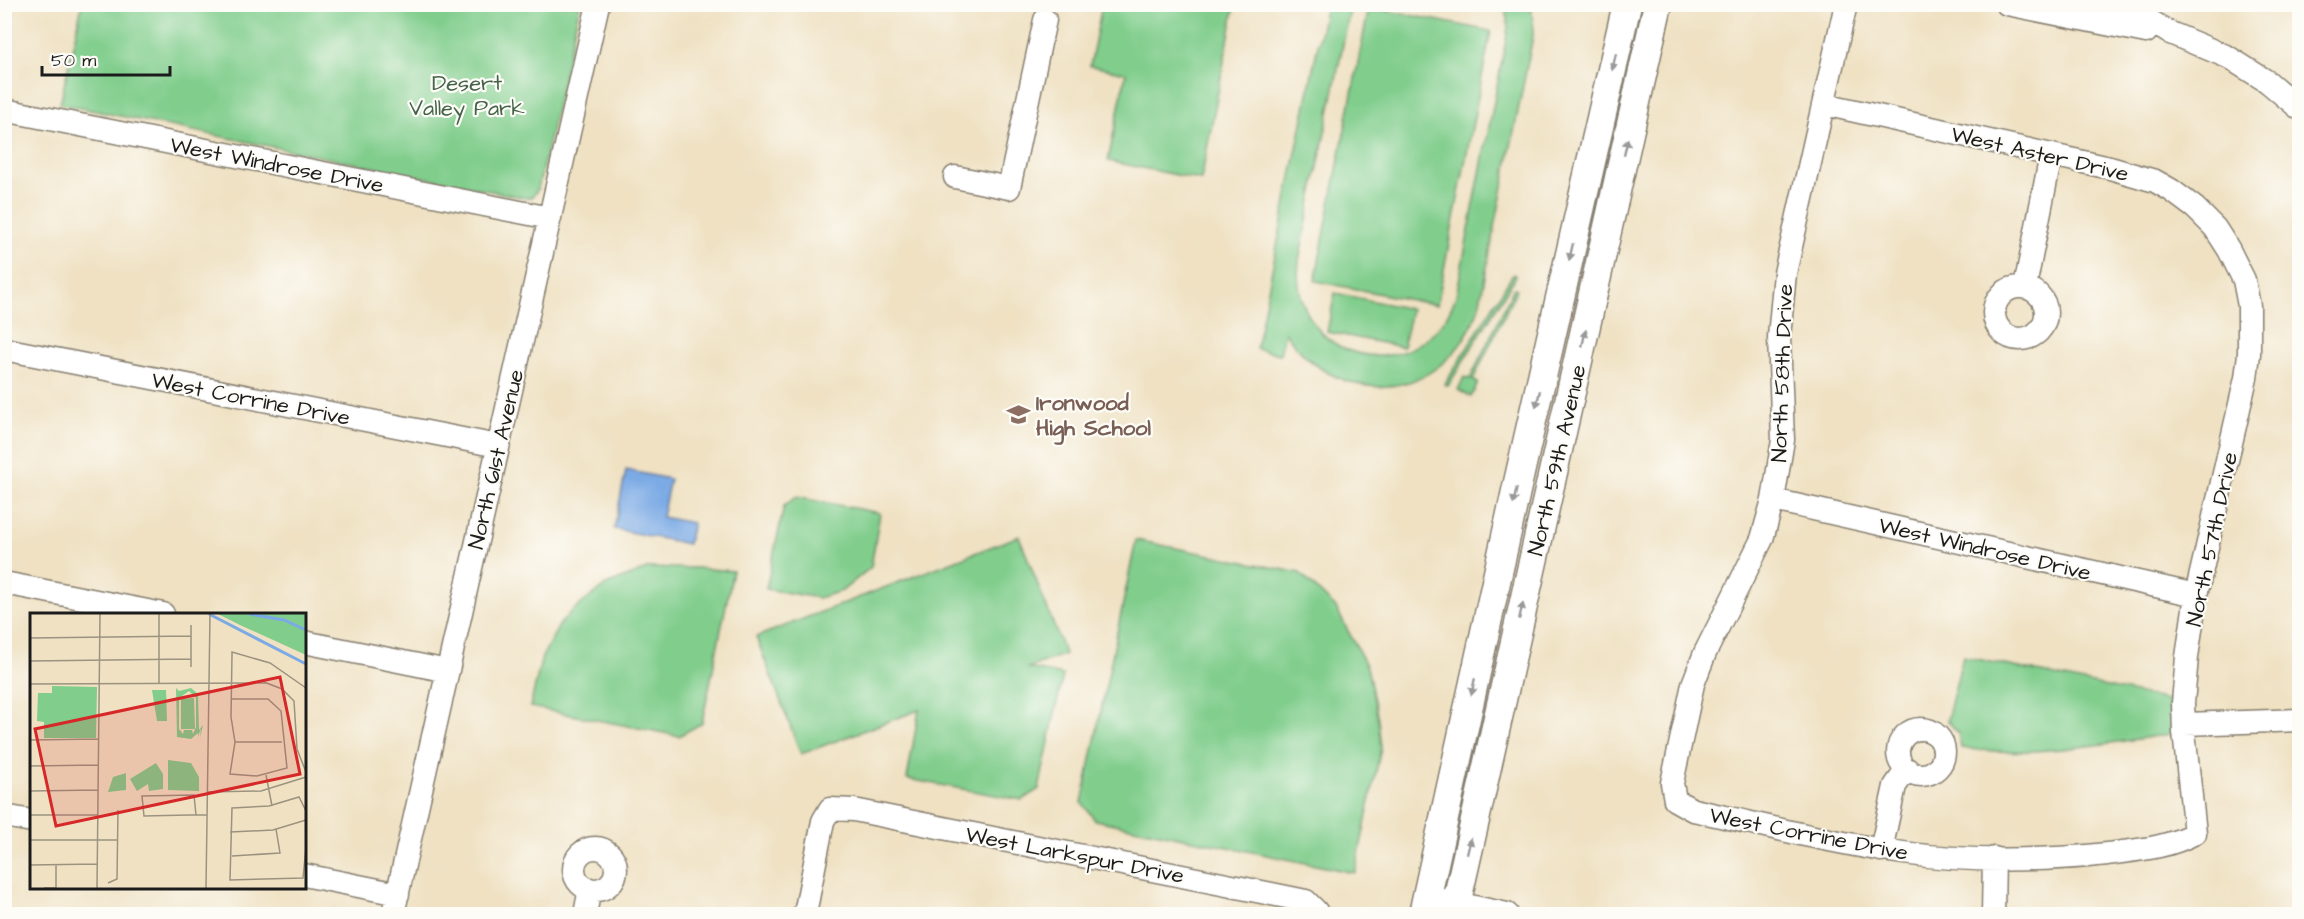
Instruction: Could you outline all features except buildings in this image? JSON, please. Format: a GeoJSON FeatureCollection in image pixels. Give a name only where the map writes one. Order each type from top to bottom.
{"type":"FeatureCollection","features":[{"type":"Feature","properties":{"kind":"main road","name":"North 59th Avenue"},"geometry":{"type":"LineString","coordinates":[[1425,906],[1627,4]]}},
{"type":"Feature","properties":{"kind":"main road","name":"North 59th Avenue"},"geometry":{"type":"LineString","coordinates":[[1455,909],[1658,4]]}},
{"type":"Feature","properties":{"kind":"main road"},"geometry":{"type":"LineString","coordinates":[[1528,439],[1542,464],[1547,497]]}},
{"type":"Feature","properties":{"kind":"street","name":"North 61st Avenue"},"geometry":{"type":"LineString","coordinates":[[395,904],[598,4]]}},
{"type":"Feature","properties":{"kind":"street","name":"North 58th Drive"},"geometry":{"type":"LineString","coordinates":[[1675,800],[1672,783],[1693,684],[1705,653],[1762,539],[1773,501],[1783,440],[1779,337],[1785,273],[1846,4]]}},
{"type":"Feature","properties":{"kind":"street"},"geometry":{"type":"LineString","coordinates":[[2007,4],[2146,32],[2168,32]]}},
{"type":"Feature","properties":{"kind":"street"},"geometry":{"type":"LineString","coordinates":[[2097,4],[2149,20],[2168,32],[2212,49],[2245,66],[2300,109]]}},
{"type":"Feature","properties":{"kind":"street"},"geometry":{"type":"LineString","coordinates":[[955,177],[1009,188],[1045,20]]}},
{"type":"Feature","properties":{"kind":"street","name":"West Aster Drive"},"geometry":{"type":"LineString","coordinates":[[1824,104],[2135,174],[2171,190],[2195,208],[2215,228],[2229,250]]}},
{"type":"Feature","properties":{"kind":"street","name":"West Windrose Drive"},"geometry":{"type":"LineString","coordinates":[[4,110],[550,218]]}},
{"type":"Feature","properties":{"kind":"street"},"geometry":{"type":"LineString","coordinates":[[2025,287],[2051,155]]}},
{"type":"Feature","properties":{"kind":"street","name":"North 57th Drive"},"geometry":{"type":"LineString","coordinates":[[2195,833],[2184,724],[2187,657],[2196,595],[2240,407],[2249,354],[2249,306],[2244,280],[2229,250]]}},
{"type":"Feature","properties":{"kind":"street","name":"West Corrine Drive"},"geometry":{"type":"LineString","coordinates":[[4,349],[498,446]]}},
{"type":"Feature","properties":{"kind":"street","name":"West Windrose Drive"},"geometry":{"type":"LineString","coordinates":[[1773,501],[2196,595]]}},
{"type":"Feature","properties":{"kind":"street"},"geometry":{"type":"LineString","coordinates":[[4,584],[153,613]]}},
{"type":"Feature","properties":{"kind":"street"},"geometry":{"type":"LineString","coordinates":[[306,642],[448,670]]}},
{"type":"Feature","properties":{"kind":"street"},"geometry":{"type":"LineString","coordinates":[[2184,724],[2300,720]]}},
{"type":"Feature","properties":{"kind":"street"},"geometry":{"type":"LineString","coordinates":[[1881,850],[1895,786],[1907,769]]}},
{"type":"Feature","properties":{"kind":"street","name":"West Corrine Drive"},"geometry":{"type":"LineString","coordinates":[[1675,800],[1694,810],[1905,854],[1994,858],[2082,857],[2145,849],[2182,840],[2195,833]]}},
{"type":"Feature","properties":{"kind":"street","name":"West Larkspur Drive"},"geometry":{"type":"LineString","coordinates":[[805,915],[823,821],[830,809],[854,810],[1306,901],[1317,913]]}},
{"type":"Feature","properties":{"kind":"street"},"geometry":{"type":"LineString","coordinates":[[4,816],[30,821]]}},
{"type":"Feature","properties":{"kind":"street"},"geometry":{"type":"LineString","coordinates":[[1993,915],[1994,858]]}},
{"type":"Feature","properties":{"kind":"street"},"geometry":{"type":"LineString","coordinates":[[306,876],[395,904]]}},
{"type":"Feature","properties":{"kind":"street"},"geometry":{"type":"LineString","coordinates":[[585,915],[590,889]]}},
{"type":"Feature","properties":{"kind":"street"},"geometry":{"type":"LineString","coordinates":[[1425,906],[1507,915]]}},
{"type":"Feature","properties":{"kind":"green space","name":"Desert Valley Park"},"geometry":{"type":"Polygon","coordinates":[[[82,4],[580,5],[538,189],[532,197],[525,198],[60,104],[82,4]]]}},
{"type":"Feature","properties":{"kind":"green space"},"geometry":{"type":"Polygon","coordinates":[[[1102,5],[1235,5],[1201,180],[1108,161],[1126,73],[1090,66],[1102,5]]]}},
{"type":"Feature","properties":{"kind":"green space"},"geometry":{"type":"Polygon","coordinates":[[[1326,5],[1351,5],[1299,260],[1301,295],[1314,323],[1334,343],[1360,354],[1388,355],[1415,346],[1439,327],[1456,296],[1506,40],[1508,26],[1505,5],[1531,5],[1534,30],[1479,307],[1464,339],[1443,363],[1418,378],[1391,386],[1362,385],[1334,376],[1308,358],[1285,332],[1280,354],[1256,349],[1326,5]]]}},
{"type":"Feature","properties":{"kind":"green space"},"geometry":{"type":"Polygon","coordinates":[[[1369,7],[1491,31],[1437,305],[1315,281],[1369,7]]]}},
{"type":"Feature","properties":{"kind":"green space"},"geometry":{"type":"Polygon","coordinates":[[[1513,274],[1516,276],[1448,386],[1445,384],[1513,274]]]}},
{"type":"Feature","properties":{"kind":"green space"},"geometry":{"type":"Polygon","coordinates":[[[1514,288],[1517,289],[1473,380],[1478,383],[1471,397],[1458,390],[1464,377],[1470,379],[1514,288]]]}},
{"type":"Feature","properties":{"kind":"green space"},"geometry":{"type":"Polygon","coordinates":[[[1335,293],[1411,309],[1403,347],[1327,332],[1335,293]]]}},
{"type":"Feature","properties":{"kind":"green space"},"geometry":{"type":"Polygon","coordinates":[[[796,497],[880,513],[871,567],[842,591],[818,598],[766,589],[784,506],[796,497]]]}},
{"type":"Feature","properties":{"kind":"green space"},"geometry":{"type":"Polygon","coordinates":[[[1019,536],[1065,654],[1028,668],[1063,675],[1039,789],[1022,800],[907,779],[919,710],[801,754],[756,637],[1019,536]]]}},
{"type":"Feature","properties":{"kind":"green space"},"geometry":{"type":"Polygon","coordinates":[[[1136,540],[1300,573],[1336,608],[1367,667],[1378,719],[1381,748],[1355,873],[1095,820],[1082,803],[1136,540]]]}},
{"type":"Feature","properties":{"kind":"green space"},"geometry":{"type":"Polygon","coordinates":[[[649,568],[733,571],[702,723],[679,736],[530,707],[542,657],[560,624],[571,612],[606,585],[649,568]]]}},
{"type":"Feature","properties":{"kind":"green space"},"geometry":{"type":"Polygon","coordinates":[[[1963,656],[2168,700],[2171,734],[2040,751],[1987,751],[1961,748],[1958,733],[1947,720],[1963,656]]]}},
{"type":"Feature","properties":{"kind":"water"},"geometry":{"type":"Polygon","coordinates":[[[626,470],[670,479],[662,517],[693,523],[688,544],[614,529],[626,470]]]}},
{"type":"Feature","properties":{"kind":"place","name":"Ironwood High School"},"geometry":{"type":"Point","coordinates":[1018,415]}}]}
